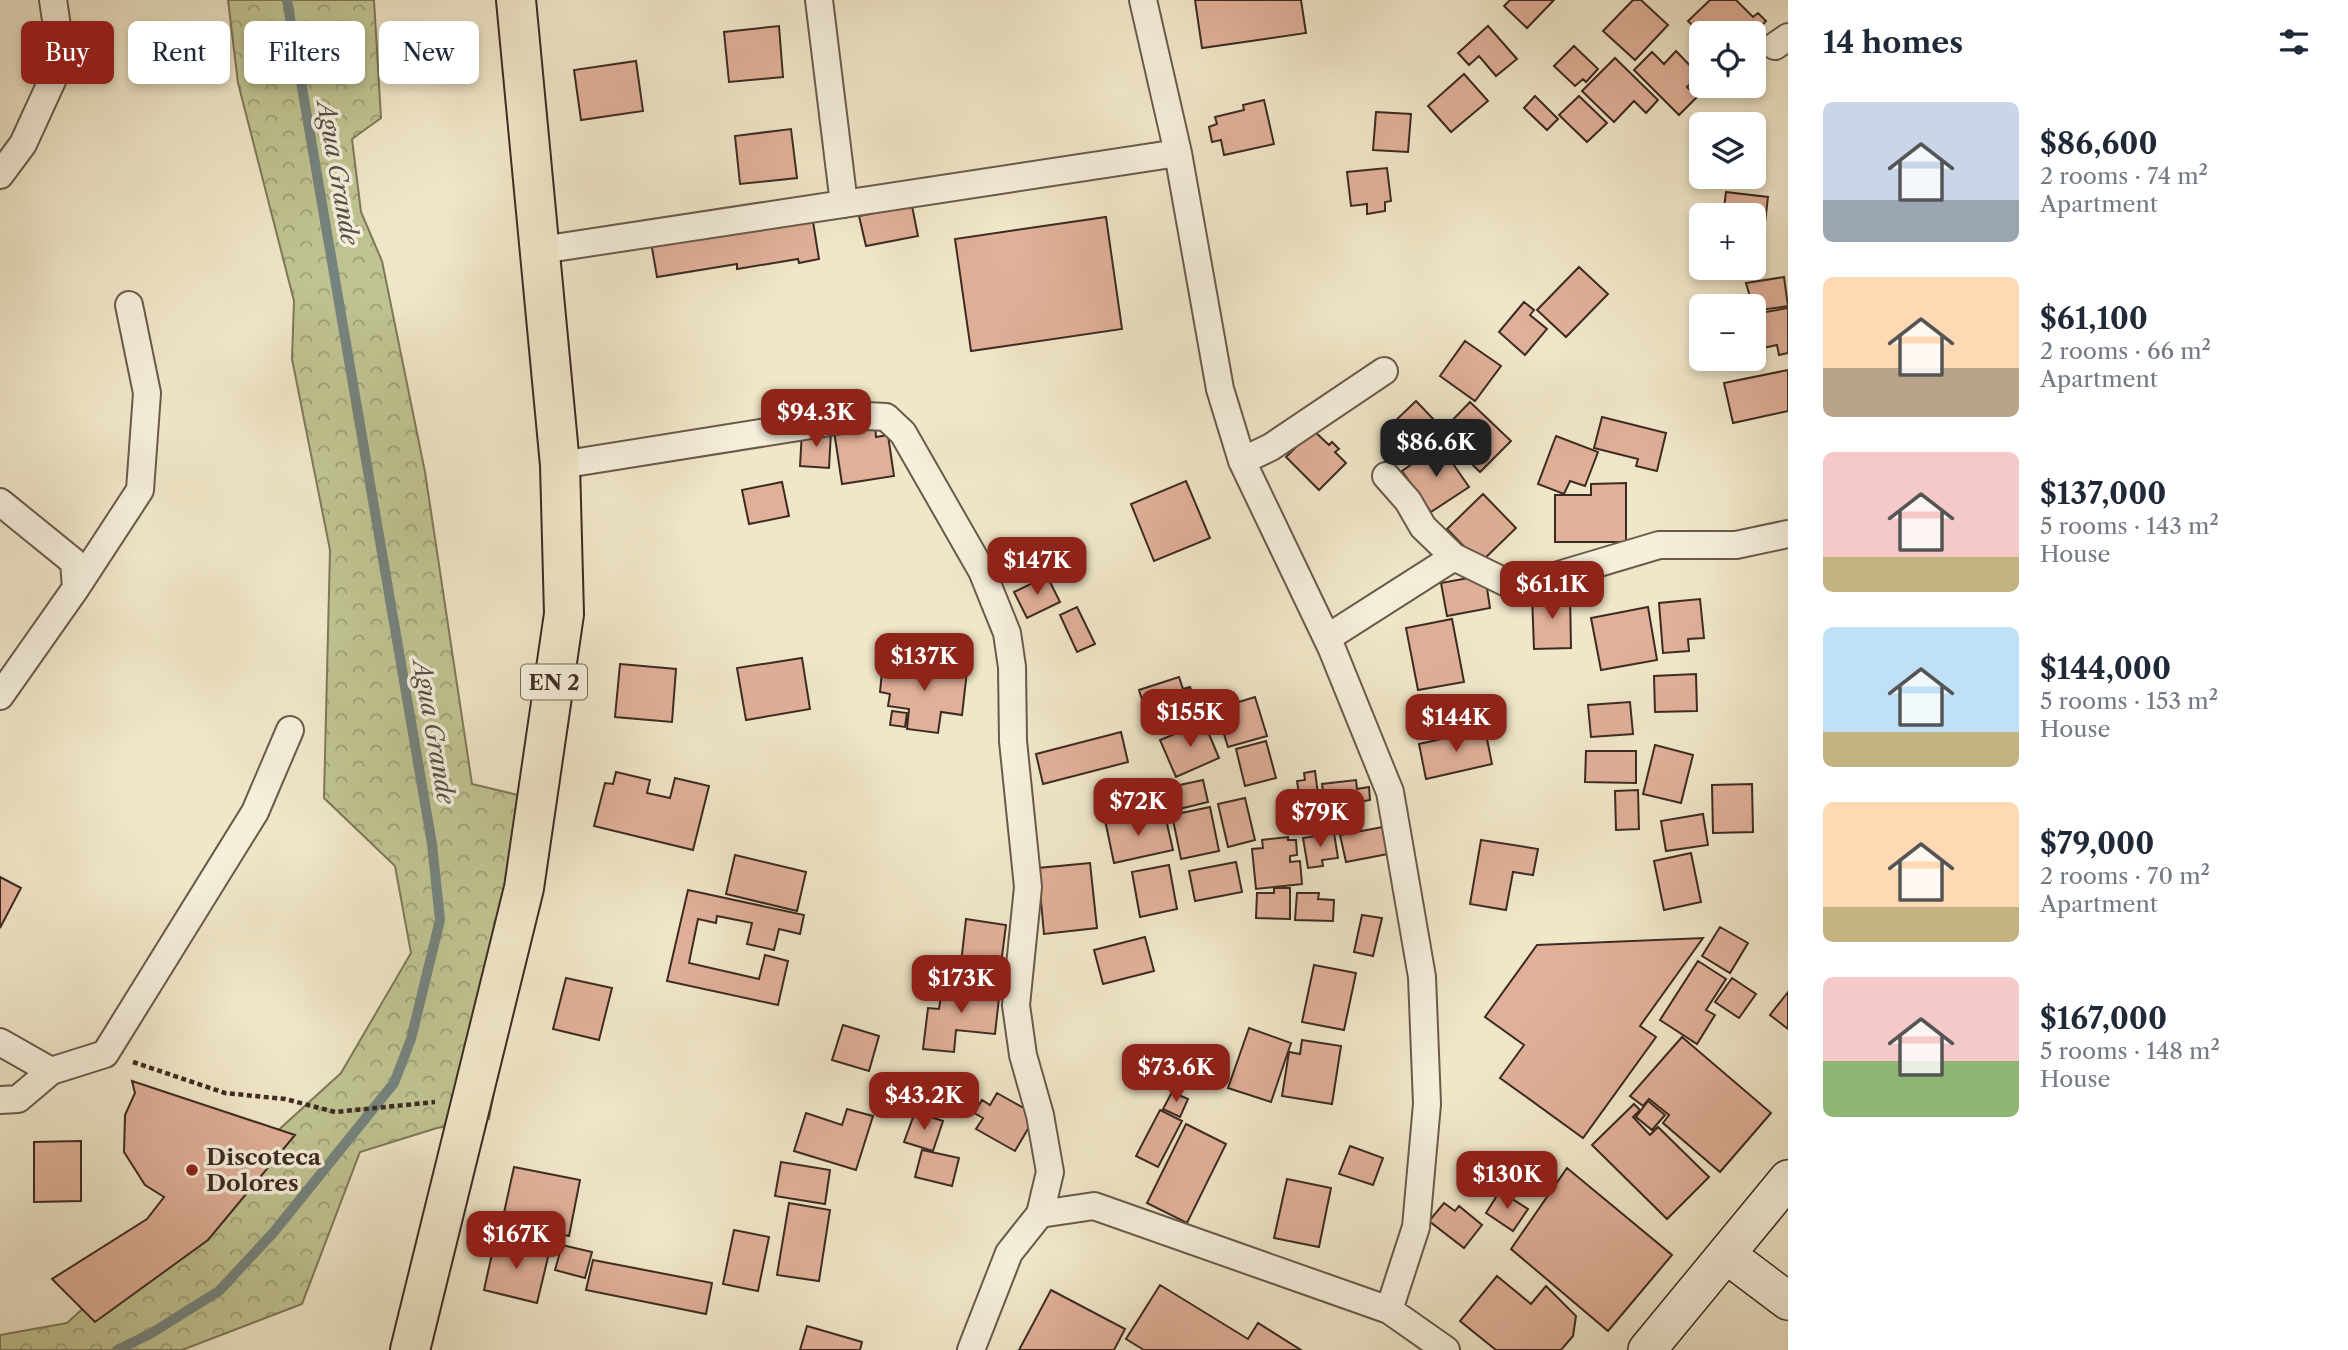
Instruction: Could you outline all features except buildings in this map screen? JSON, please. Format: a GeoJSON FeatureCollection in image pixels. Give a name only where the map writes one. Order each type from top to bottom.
{"type":"FeatureCollection","features":[{"type":"Feature","properties":{"kind":"main road","name":"EN 2"},"geometry":{"type":"LineString","coordinates":[[410,1350],[524,888],[564,614],[560,465],[516,0]]}},
{"type":"Feature","properties":{"kind":"street"},"geometry":{"type":"LineString","coordinates":[[0,175],[23,144],[62,59],[53,0]]}},
{"type":"Feature","properties":{"kind":"street"},"geometry":{"type":"LineString","coordinates":[[819,0],[844,204]]}},
{"type":"Feature","properties":{"kind":"street"},"geometry":{"type":"LineString","coordinates":[[1143,0],[1178,153],[1220,389],[1242,461],[1327,638],[1390,792],[1422,977],[1427,1104],[1416,1227],[1389,1310]]}},
{"type":"Feature","properties":{"kind":"street"},"geometry":{"type":"LineString","coordinates":[[541,250],[1178,153]]}},
{"type":"Feature","properties":{"kind":"street"},"geometry":{"type":"LineString","coordinates":[[0,696],[76,588],[140,490],[147,393],[129,305]]}},
{"type":"Feature","properties":{"kind":"street"},"geometry":{"type":"LineString","coordinates":[[1242,461],[1271,447],[1384,372]]}},
{"type":"Feature","properties":{"kind":"street"},"geometry":{"type":"LineString","coordinates":[[560,465],[748,433],[867,416],[886,418],[903,433],[982,571],[1007,633],[1012,667],[1013,741],[1028,887],[1016,1005],[1023,1055],[1040,1115],[1050,1172],[1041,1214],[1009,1253],[971,1350]]}},
{"type":"Feature","properties":{"kind":"street"},"geometry":{"type":"LineString","coordinates":[[1387,476],[1408,501],[1423,527],[1454,557],[1505,582],[1555,576],[1659,545],[1736,545],[1788,534]]}},
{"type":"Feature","properties":{"kind":"street"},"geometry":{"type":"LineString","coordinates":[[0,502],[74,562],[76,588]]}},
{"type":"Feature","properties":{"kind":"street"},"geometry":{"type":"LineString","coordinates":[[1327,638],[1454,557]]}},
{"type":"Feature","properties":{"kind":"street"},"geometry":{"type":"LineString","coordinates":[[0,1100],[18,1099],[51,1071],[105,1054],[255,812],[290,730]]}},
{"type":"Feature","properties":{"kind":"street"},"geometry":{"type":"LineString","coordinates":[[0,1042],[51,1071]]}},
{"type":"Feature","properties":{"kind":"street"},"geometry":{"type":"LineString","coordinates":[[1647,1350],[1788,1179]]}},
{"type":"Feature","properties":{"kind":"street"},"geometry":{"type":"LineString","coordinates":[[1041,1214],[1094,1206],[1389,1310],[1446,1350]]}},
{"type":"Feature","properties":{"kind":"street"},"geometry":{"type":"LineString","coordinates":[[1727,1255],[1788,1301]]}},
{"type":"Feature","properties":{"kind":"path"},"geometry":{"type":"LineString","coordinates":[[105,1054],[225,1093],[285,1099],[335,1112],[425,1102]]}},
{"type":"Feature","properties":{"kind":"green space"},"geometry":{"type":"Polygon","coordinates":[[[228,0],[374,0],[381,118],[352,139],[361,212],[382,261],[425,472],[472,784],[547,802],[489,1119],[437,1128],[360,1152],[302,1304],[182,1350],[0,1350],[0,1335],[67,1323],[341,1073],[411,953],[395,866],[324,798],[330,550],[292,359],[294,301],[238,83],[228,0]]]}},
{"type":"Feature","properties":{"kind":"waterway","name":"Agua Grande"},"geometry":{"type":"LineString","coordinates":[[117,1350],[150,1334],[219,1291],[273,1233],[394,1083],[411,1039],[440,920],[432,844],[287,0]]}},
{"type":"Feature","properties":{"kind":"place","name":"Discoteca Dolores"},"geometry":{"type":"Point","coordinates":[192,1170]}}]}
